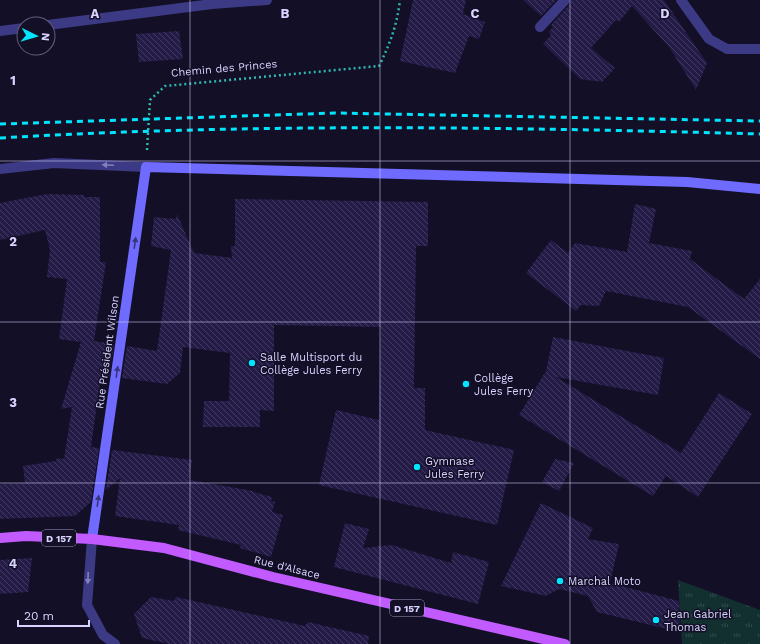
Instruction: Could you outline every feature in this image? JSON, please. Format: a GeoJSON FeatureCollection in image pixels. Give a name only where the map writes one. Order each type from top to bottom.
{"type":"FeatureCollection","features":[{"type":"Feature","properties":{"kind":"main road","name":"Rue d'Alsace"},"geometry":{"type":"LineString","coordinates":[[0,538],[26,536],[92,539],[164,548],[272,577],[565,644]]}},
{"type":"Feature","properties":{"kind":"street"},"geometry":{"type":"LineString","coordinates":[[56,24],[212,4],[267,0]]}},
{"type":"Feature","properties":{"kind":"street"},"geometry":{"type":"LineString","coordinates":[[540,27],[565,0]]}},
{"type":"Feature","properties":{"kind":"street"},"geometry":{"type":"LineString","coordinates":[[681,0],[710,39],[727,49],[760,49]]}},
{"type":"Feature","properties":{"kind":"street"},"geometry":{"type":"LineString","coordinates":[[0,31],[16,29]]}},
{"type":"Feature","properties":{"kind":"street"},"geometry":{"type":"LineString","coordinates":[[0,169],[54,163],[146,167],[687,182],[760,189]]}},
{"type":"Feature","properties":{"kind":"street","name":"Rue Président Wilson"},"geometry":{"type":"LineString","coordinates":[[92,539],[146,167]]}},
{"type":"Feature","properties":{"kind":"street"},"geometry":{"type":"LineString","coordinates":[[92,539],[87,605],[104,635],[115,644]]}},
{"type":"Feature","properties":{"kind":"path","name":"Chemin des Princes"},"geometry":{"type":"LineString","coordinates":[[146,167],[150,100],[165,86],[378,66],[390,45],[398,19],[400,0]]}},
{"type":"Feature","properties":{"kind":"green space"},"geometry":{"type":"Polygon","coordinates":[[[678,580],[760,610],[760,644],[682,644],[678,580]]]}},
{"type":"Feature","properties":{"kind":"building"},"geometry":{"type":"Polygon","coordinates":[[[413,0],[466,0],[463,14],[485,22],[479,39],[469,36],[455,73],[400,61],[413,0]]]}},
{"type":"Feature","properties":{"kind":"building"},"geometry":{"type":"Polygon","coordinates":[[[523,0],[556,0],[541,16],[523,0]]]}},
{"type":"Feature","properties":{"kind":"building"},"geometry":{"type":"Polygon","coordinates":[[[571,0],[664,0],[707,63],[696,90],[669,47],[632,6],[619,22],[616,20],[591,48],[615,68],[602,82],[580,79],[543,44],[551,35],[549,32],[553,27],[551,25],[570,4],[571,0]]]}},
{"type":"Feature","properties":{"kind":"building"},"geometry":{"type":"Polygon","coordinates":[[[179,31],[183,59],[139,62],[136,34],[179,31]]]}},
{"type":"Feature","properties":{"kind":"building"},"geometry":{"type":"Polygon","coordinates":[[[47,194],[100,197],[100,262],[106,262],[94,341],[114,344],[109,376],[101,375],[91,447],[99,448],[91,502],[75,516],[0,519],[0,484],[25,483],[23,466],[56,461],[57,458],[64,459],[72,407],[61,409],[81,342],[59,339],[67,279],[47,277],[50,250],[45,230],[0,240],[0,203],[47,194]]]}},
{"type":"Feature","properties":{"kind":"building"},"geometry":{"type":"Polygon","coordinates":[[[235,199],[428,202],[428,246],[416,246],[414,388],[425,388],[425,430],[514,450],[497,525],[319,485],[336,410],[379,420],[381,327],[274,325],[274,411],[260,410],[260,427],[203,427],[204,401],[229,401],[230,353],[183,347],[180,373],[167,384],[122,378],[127,346],[157,351],[171,250],[151,246],[154,217],[176,219],[177,214],[194,253],[232,258],[231,246],[235,246],[235,199]]]}},
{"type":"Feature","properties":{"kind":"building"},"geometry":{"type":"Polygon","coordinates":[[[635,204],[656,209],[649,243],[692,251],[690,259],[744,299],[760,279],[760,359],[688,307],[606,291],[599,306],[581,305],[576,311],[526,273],[551,240],[568,253],[575,243],[627,252],[635,204]]]}},
{"type":"Feature","properties":{"kind":"building"},"geometry":{"type":"Polygon","coordinates":[[[553,337],[664,358],[658,395],[556,377],[681,453],[719,393],[752,414],[698,497],[666,476],[653,496],[519,415],[546,371],[553,337]]]}},
{"type":"Feature","properties":{"kind":"building"},"geometry":{"type":"Polygon","coordinates":[[[112,450],[192,460],[189,480],[253,491],[272,497],[271,501],[275,502],[272,512],[283,515],[271,557],[240,548],[241,545],[178,530],[179,525],[115,516],[120,478],[106,490],[112,450]]]}},
{"type":"Feature","properties":{"kind":"building"},"geometry":{"type":"Polygon","coordinates":[[[555,459],[574,463],[559,491],[542,482],[555,459]]]}},
{"type":"Feature","properties":{"kind":"building"},"geometry":{"type":"Polygon","coordinates":[[[541,503],[593,528],[588,539],[619,544],[610,583],[679,601],[680,632],[597,612],[588,596],[559,589],[546,596],[501,586],[541,503]]]}},
{"type":"Feature","properties":{"kind":"building"},"geometry":{"type":"Polygon","coordinates":[[[345,523],[369,529],[363,548],[392,545],[451,563],[453,552],[489,562],[478,604],[334,567],[345,523]]]}},
{"type":"Feature","properties":{"kind":"building"},"geometry":{"type":"Polygon","coordinates":[[[32,558],[28,592],[0,594],[0,560],[32,558]]]}},
{"type":"Feature","properties":{"kind":"building"},"geometry":{"type":"Polygon","coordinates":[[[151,597],[174,601],[176,597],[305,626],[308,622],[369,636],[368,644],[169,644],[142,638],[134,614],[151,597]]]}},
{"type":"Feature","properties":{"kind":"railway"},"geometry":{"type":"LineString","coordinates":[[0,124],[335,113],[760,121]]}},
{"type":"Feature","properties":{"kind":"railway"},"geometry":{"type":"LineString","coordinates":[[0,138],[95,133],[285,128],[475,128],[760,134]]}},
{"type":"Feature","properties":{"kind":"place","name":"Salle Multisport du Collège Jules Ferry"},"geometry":{"type":"Point","coordinates":[252,363]}},
{"type":"Feature","properties":{"kind":"place","name":"Collège Jules Ferry"},"geometry":{"type":"Point","coordinates":[466,384]}},
{"type":"Feature","properties":{"kind":"place","name":"Gymnase Jules Ferry"},"geometry":{"type":"Point","coordinates":[417,467]}},
{"type":"Feature","properties":{"kind":"place","name":"Marchal Moto"},"geometry":{"type":"Point","coordinates":[560,581]}},
{"type":"Feature","properties":{"kind":"place","name":"Jean Gabriel Thomas"},"geometry":{"type":"Point","coordinates":[656,620]}}]}
